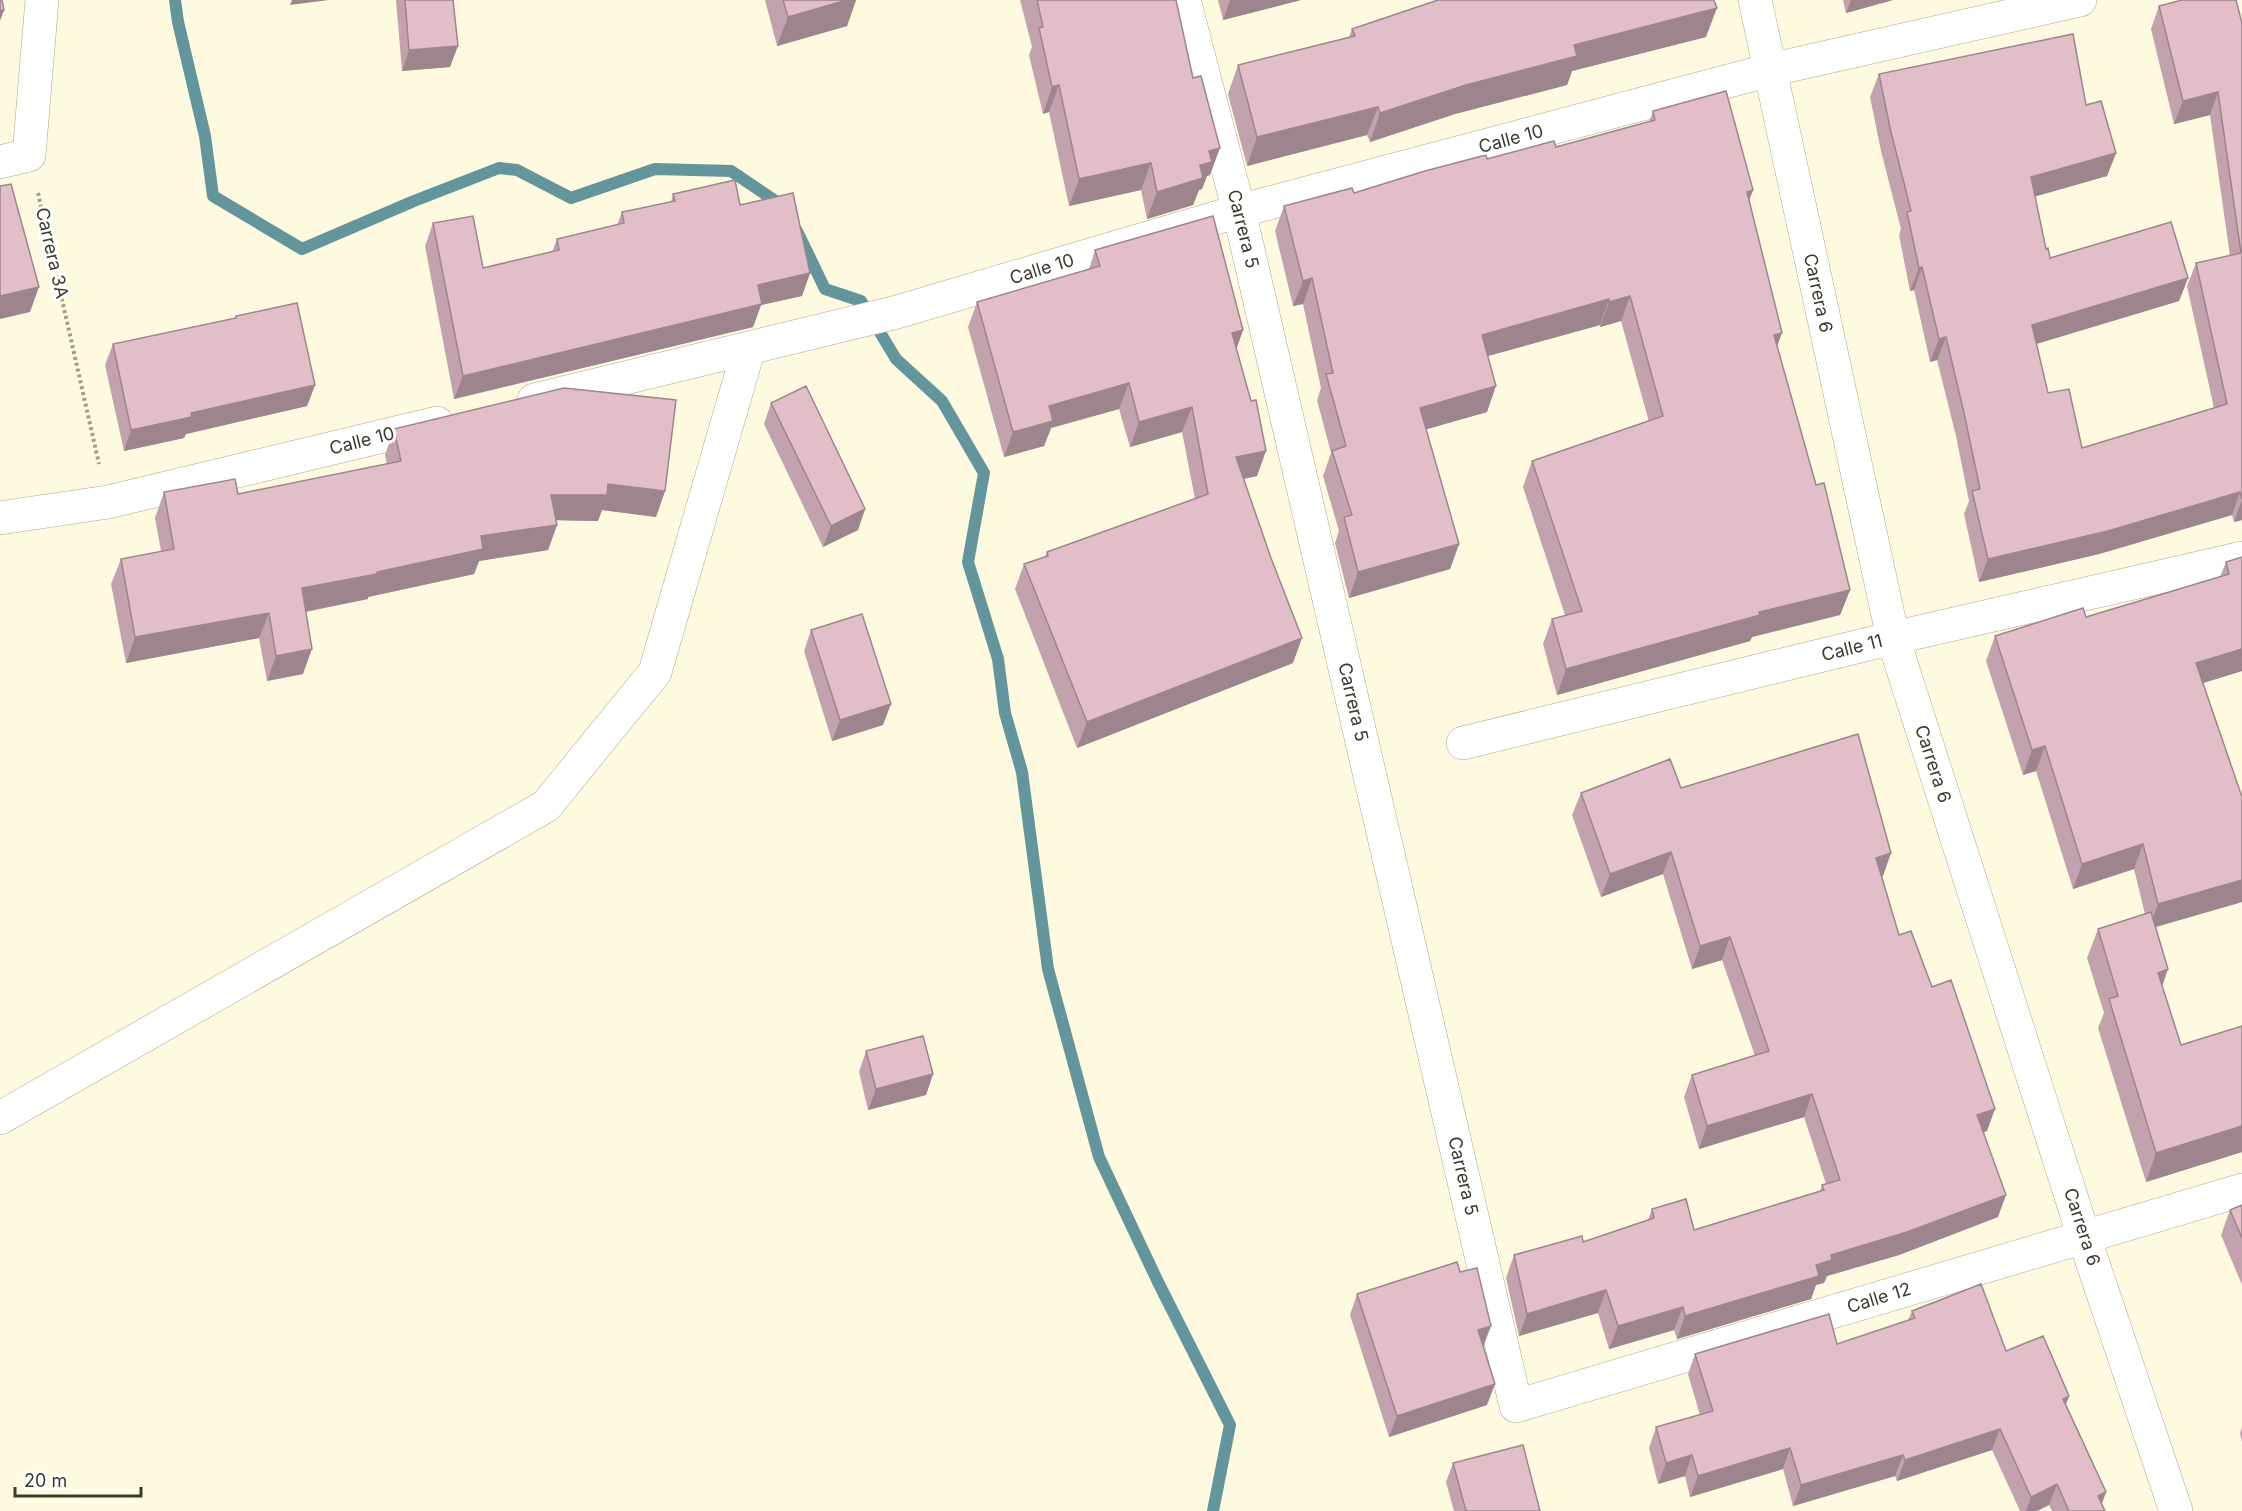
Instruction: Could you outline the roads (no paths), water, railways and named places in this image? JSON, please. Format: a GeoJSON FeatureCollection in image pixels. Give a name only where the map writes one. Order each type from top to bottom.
{"type":"FeatureCollection","features":[{"type":"Feature","properties":{"kind":"street"},"geometry":{"type":"LineString","coordinates":[[15,158],[42,0]]}},
{"type":"Feature","properties":{"kind":"street","name":"Carrera 5"},"geometry":{"type":"LineString","coordinates":[[1184,0],[1239,211],[1516,1406]]}},
{"type":"Feature","properties":{"kind":"street","name":"Carrera 6"},"geometry":{"type":"LineString","coordinates":[[1755,0],[1893,638],[2084,1237],[2176,1511]]}},
{"type":"Feature","properties":{"kind":"street","name":"Calle 10"},"geometry":{"type":"LineString","coordinates":[[505,407],[897,312],[1239,211],[1770,70],[2080,0]]}},
{"type":"Feature","properties":{"kind":"street"},"geometry":{"type":"LineString","coordinates":[[0,1118],[546,806],[655,672],[749,348]]}},
{"type":"Feature","properties":{"kind":"street","name":"Calle 10"},"geometry":{"type":"LineString","coordinates":[[0,518],[108,502],[470,415]]}},
{"type":"Feature","properties":{"kind":"street","name":"Calle 11"},"geometry":{"type":"LineString","coordinates":[[1463,742],[1893,638],[2242,558]]}},
{"type":"Feature","properties":{"kind":"street","name":"Calle 12"},"geometry":{"type":"LineString","coordinates":[[1516,1406],[2242,1190]]}},
{"type":"Feature","properties":{"kind":"waterway"},"geometry":{"type":"LineString","coordinates":[[175,0],[178,22],[205,136],[213,196],[302,249],[414,201],[499,168],[517,170],[571,198],[655,169],[731,171],[783,206]]}},
{"type":"Feature","properties":{"kind":"waterway"},"geometry":{"type":"LineString","coordinates":[[797,231],[825,289],[861,301],[896,359],[942,401],[984,473],[968,562],[998,659],[1005,713],[1022,772],[1048,969],[1099,1157],[1158,1282],[1230,1425],[1213,1511]]}}]}
